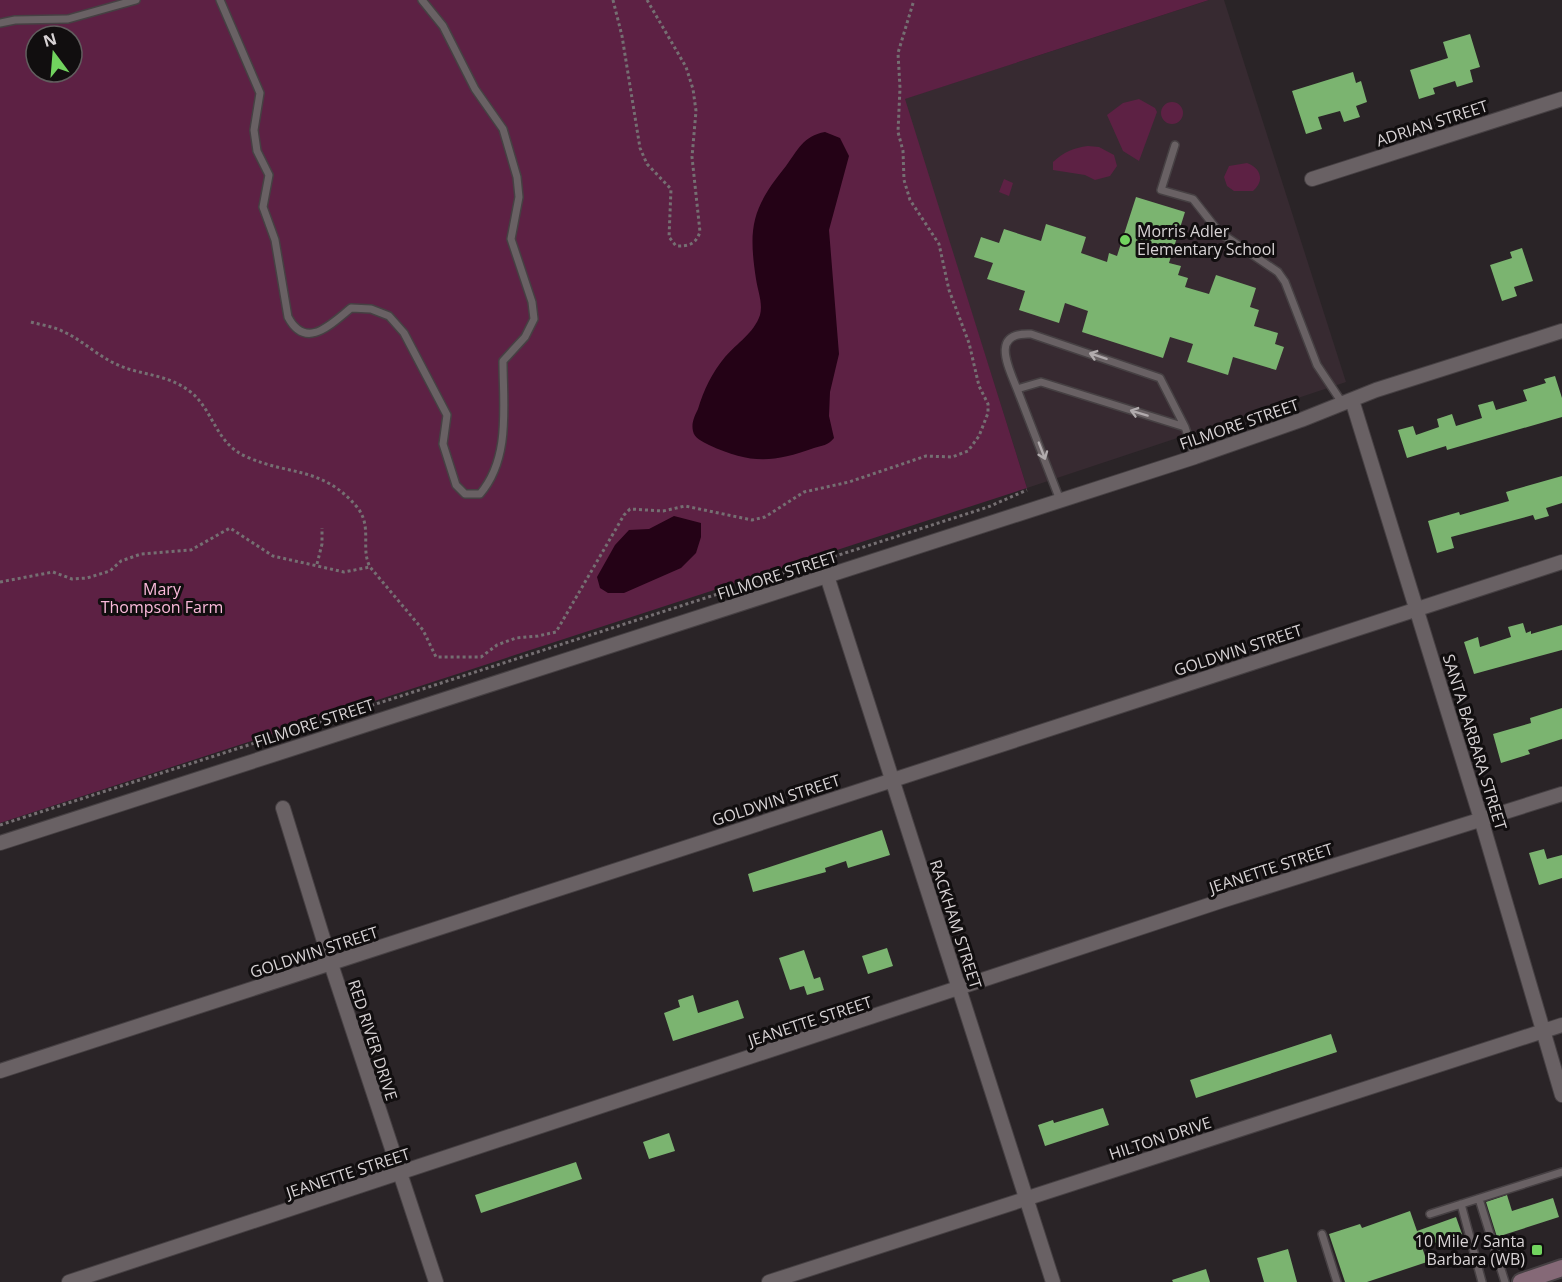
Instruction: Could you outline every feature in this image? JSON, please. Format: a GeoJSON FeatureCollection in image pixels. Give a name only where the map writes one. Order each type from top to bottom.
{"type":"FeatureCollection","features":[{"type":"Feature","properties":{"kind":"main road"},"geometry":{"type":"LineString","coordinates":[[1521,1282],[1562,1268]]}},
{"type":"Feature","properties":{"kind":"street","name":"ADRIAN STREET"},"geometry":{"type":"LineString","coordinates":[[1312,179],[1562,99]]}},
{"type":"Feature","properties":{"kind":"street","name":"FILMORE STREET"},"geometry":{"type":"LineString","coordinates":[[0,843],[1195,457],[1376,390],[1562,331]]}},
{"type":"Feature","properties":{"kind":"street","name":"SANTA BARBARA STREET"},"geometry":{"type":"LineString","coordinates":[[1347,402],[1417,608],[1562,1095]]}},
{"type":"Feature","properties":{"kind":"street","name":"GOLDWIN STREET"},"geometry":{"type":"LineString","coordinates":[[0,1071],[1562,562]]}},
{"type":"Feature","properties":{"kind":"street","name":"RACKHAM STREET"},"geometry":{"type":"LineString","coordinates":[[827,576],[1053,1282]]}},
{"type":"Feature","properties":{"kind":"street","name":"JEANETTE STREET"},"geometry":{"type":"LineString","coordinates":[[69,1282],[959,988],[1562,794]]}},
{"type":"Feature","properties":{"kind":"street","name":"RED RIVER DRIVE"},"geometry":{"type":"LineString","coordinates":[[283,808],[331,964],[436,1282]]}},
{"type":"Feature","properties":{"kind":"street","name":"HILTON DRIVE"},"geometry":{"type":"LineString","coordinates":[[769,1282],[1562,1024]]}},
{"type":"Feature","properties":{"kind":"lane"},"geometry":{"type":"LineString","coordinates":[[0,23],[15,20],[68,19],[136,0]]}},
{"type":"Feature","properties":{"kind":"lane"},"geometry":{"type":"LineString","coordinates":[[220,0],[260,93],[255,130],[257,151],[269,175],[263,207],[275,240],[288,317],[294,327],[308,333],[322,332],[351,308],[371,309],[389,316],[404,333],[447,415],[443,444],[456,485],[465,494],[480,494],[490,482],[504,430],[503,361],[525,338],[534,319],[532,302],[511,239],[519,197],[517,177],[502,129],[475,89],[443,26],[422,0]]}},
{"type":"Feature","properties":{"kind":"lane"},"geometry":{"type":"LineString","coordinates":[[1175,145],[1161,190],[1193,200],[1219,232],[1278,272],[1285,282],[1317,365],[1347,402]]}},
{"type":"Feature","properties":{"kind":"lane"},"geometry":{"type":"LineString","coordinates":[[1060,500],[1005,356],[1007,344],[1011,337],[1018,333],[1030,334],[1160,378],[1185,427],[1195,457]]}},
{"type":"Feature","properties":{"kind":"lane"},"geometry":{"type":"LineString","coordinates":[[1017,389],[1041,382],[1185,427]]}},
{"type":"Feature","properties":{"kind":"lane"},"geometry":{"type":"LineString","coordinates":[[1430,1214],[1562,1172]]}},
{"type":"Feature","properties":{"kind":"lane"},"geometry":{"type":"LineString","coordinates":[[1479,1199],[1505,1282]]}},
{"type":"Feature","properties":{"kind":"lane"},"geometry":{"type":"LineString","coordinates":[[1461,1204],[1482,1282]]}},
{"type":"Feature","properties":{"kind":"lane"},"geometry":{"type":"LineString","coordinates":[[1322,1234],[1337,1282]]}},
{"type":"Feature","properties":{"kind":"path"},"geometry":{"type":"LineString","coordinates":[[613,0],[640,148],[648,164],[671,189],[669,237],[676,246],[688,246],[696,241],[700,232],[692,157],[696,111],[693,89],[686,67],[647,0]]}},
{"type":"Feature","properties":{"kind":"path"},"geometry":{"type":"LineString","coordinates":[[31,322],[61,330],[117,365],[133,371],[152,373],[192,393],[206,410],[216,431],[233,449],[247,457],[318,476],[332,485],[359,509],[367,525],[366,558],[370,567],[423,630],[436,657],[481,657],[496,645],[516,638],[556,632],[624,515],[630,509],[663,511],[685,506],[752,520],[765,517],[804,492],[849,482],[926,456],[952,457],[968,451],[979,436],[988,413],[988,404],[979,386],[969,343],[949,290],[939,244],[910,200],[904,180],[903,152],[898,132],[900,88],[898,53],[914,0]]}},
{"type":"Feature","properties":{"kind":"path"},"geometry":{"type":"LineString","coordinates":[[0,825],[965,514],[1027,490]]}},
{"type":"Feature","properties":{"kind":"path"},"geometry":{"type":"LineString","coordinates":[[0,582],[45,573],[72,579],[87,578],[110,571],[121,561],[141,554],[191,550],[230,528],[273,556],[317,564],[344,572],[370,567]]}},
{"type":"Feature","properties":{"kind":"path"},"geometry":{"type":"LineString","coordinates":[[317,564],[322,544],[322,528]]}},
{"type":"Feature","properties":{"kind":"shaded area","name":"Morris Adler Elementary School"},"geometry":{"type":"Polygon","coordinates":[[[1209,0],[1224,0],[1346,382],[1027,488],[904,99],[1209,0]]]}},
{"type":"Feature","properties":{"kind":"shaded area"},"geometry":{"type":"Polygon","coordinates":[[[825,132],[840,138],[849,156],[829,230],[839,354],[830,392],[829,416],[834,438],[825,445],[786,457],[762,459],[737,456],[697,438],[693,431],[694,419],[716,369],[749,333],[760,315],[761,302],[753,245],[753,231],[759,206],[802,144],[811,137],[825,132]]]}},
{"type":"Feature","properties":{"kind":"shaded area"},"geometry":{"type":"Polygon","coordinates":[[[674,516],[701,523],[701,537],[696,553],[681,568],[624,593],[608,593],[600,588],[597,577],[615,545],[629,530],[649,529],[674,516]]]}},
{"type":"Feature","properties":{"kind":"green space","name":"Mary Thompson Farm"},"geometry":{"type":"Polygon","coordinates":[[[0,0],[1209,0],[905,99],[1027,488],[0,823],[0,0]]]}},
{"type":"Feature","properties":{"kind":"green space"},"geometry":{"type":"Polygon","coordinates":[[[1139,99],[1155,108],[1157,112],[1139,161],[1123,151],[1107,115],[1123,103],[1139,99]]]}},
{"type":"Feature","properties":{"kind":"green space"},"geometry":{"type":"Polygon","coordinates":[[[1172,102],[1180,105],[1183,113],[1180,121],[1172,124],[1164,121],[1161,113],[1164,105],[1172,102]]]}},
{"type":"Feature","properties":{"kind":"green space"},"geometry":{"type":"Polygon","coordinates":[[[1088,146],[1099,147],[1114,155],[1117,166],[1110,176],[1095,180],[1085,175],[1053,170],[1053,162],[1061,156],[1073,149],[1088,146]]]}},
{"type":"Feature","properties":{"kind":"green space"},"geometry":{"type":"Polygon","coordinates":[[[1247,163],[1258,171],[1259,183],[1253,191],[1234,191],[1227,186],[1224,177],[1229,166],[1247,163]]]}},
{"type":"Feature","properties":{"kind":"green space"},"geometry":{"type":"Polygon","coordinates":[[[1004,179],[1013,183],[1009,196],[999,192],[1004,179]]]}},
{"type":"Feature","properties":{"kind":"building"},"geometry":{"type":"Polygon","coordinates":[[[1470,34],[1480,67],[1470,70],[1473,82],[1457,87],[1455,81],[1433,88],[1435,94],[1419,99],[1410,70],[1448,58],[1443,42],[1470,34]]]}},
{"type":"Feature","properties":{"kind":"building"},"geometry":{"type":"Polygon","coordinates":[[[1353,72],[1356,83],[1361,81],[1367,102],[1356,106],[1360,117],[1344,122],[1340,111],[1318,117],[1322,129],[1306,134],[1292,91],[1353,72]]]}},
{"type":"Feature","properties":{"kind":"building"},"geometry":{"type":"Polygon","coordinates":[[[1136,197],[1185,212],[1169,263],[1181,266],[1178,275],[1188,278],[1185,287],[1209,294],[1216,275],[1256,288],[1250,307],[1259,310],[1254,326],[1278,333],[1275,344],[1284,347],[1276,370],[1233,357],[1228,375],[1187,362],[1193,344],[1170,337],[1163,358],[1082,332],[1088,311],[1065,303],[1059,323],[1019,310],[1025,291],[987,279],[993,263],[974,257],[981,237],[999,243],[1004,229],[1041,241],[1046,224],[1086,237],[1081,253],[1107,262],[1109,253],[1117,256],[1136,197]]]}},
{"type":"Feature","properties":{"kind":"building"},"geometry":{"type":"Polygon","coordinates":[[[1522,248],[1533,281],[1514,287],[1517,296],[1502,301],[1490,265],[1512,258],[1510,252],[1522,248]]]}},
{"type":"Feature","properties":{"kind":"building"},"geometry":{"type":"Polygon","coordinates":[[[1555,376],[1562,398],[1562,417],[1447,450],[1446,446],[1407,458],[1398,430],[1413,426],[1416,435],[1439,427],[1437,419],[1452,414],[1456,426],[1482,418],[1478,405],[1493,401],[1496,410],[1527,401],[1523,390],[1546,383],[1544,379],[1555,376]]]}},
{"type":"Feature","properties":{"kind":"building"},"geometry":{"type":"Polygon","coordinates":[[[1562,476],[1562,503],[1546,508],[1549,516],[1535,520],[1533,515],[1451,537],[1454,548],[1437,553],[1428,521],[1459,512],[1460,515],[1509,501],[1506,492],[1562,476]]]}},
{"type":"Feature","properties":{"kind":"building"},"geometry":{"type":"Polygon","coordinates":[[[1523,623],[1526,633],[1531,631],[1531,634],[1562,625],[1562,650],[1474,674],[1464,642],[1478,637],[1480,647],[1511,637],[1508,627],[1523,623]]]}},
{"type":"Feature","properties":{"kind":"building"},"geometry":{"type":"Polygon","coordinates":[[[1562,708],[1562,739],[1528,750],[1530,754],[1501,763],[1493,734],[1531,723],[1530,718],[1562,708]]]}},
{"type":"Feature","properties":{"kind":"building"},"geometry":{"type":"Polygon","coordinates":[[[882,830],[890,855],[848,868],[846,861],[825,868],[826,872],[753,892],[748,874],[882,830]]]}},
{"type":"Feature","properties":{"kind":"building"},"geometry":{"type":"Polygon","coordinates":[[[1544,849],[1547,859],[1562,855],[1562,878],[1539,885],[1529,853],[1544,849]]]}},
{"type":"Feature","properties":{"kind":"building"},"geometry":{"type":"Polygon","coordinates":[[[887,948],[893,966],[868,974],[862,956],[887,948]]]}},
{"type":"Feature","properties":{"kind":"building"},"geometry":{"type":"Polygon","coordinates":[[[804,950],[814,979],[820,977],[824,990],[807,995],[804,986],[790,990],[779,958],[804,950]]]}},
{"type":"Feature","properties":{"kind":"building"},"geometry":{"type":"Polygon","coordinates":[[[693,995],[698,1013],[738,1000],[744,1018],[673,1041],[664,1013],[680,1007],[678,1000],[693,995]]]}},
{"type":"Feature","properties":{"kind":"building"},"geometry":{"type":"Polygon","coordinates":[[[1331,1034],[1337,1052],[1196,1098],[1190,1080],[1331,1034]]]}},
{"type":"Feature","properties":{"kind":"building"},"geometry":{"type":"Polygon","coordinates":[[[1103,1108],[1109,1125],[1045,1146],[1038,1125],[1053,1120],[1054,1123],[1103,1108]]]}},
{"type":"Feature","properties":{"kind":"building"},"geometry":{"type":"Polygon","coordinates":[[[669,1133],[675,1151],[649,1159],[643,1142],[669,1133]]]}},
{"type":"Feature","properties":{"kind":"building"},"geometry":{"type":"Polygon","coordinates":[[[576,1162],[582,1179],[481,1213],[475,1195],[576,1162]]]}},
{"type":"Feature","properties":{"kind":"building"},"geometry":{"type":"Polygon","coordinates":[[[1507,1195],[1512,1211],[1553,1198],[1559,1217],[1497,1237],[1486,1202],[1507,1195]]]}},
{"type":"Feature","properties":{"kind":"building"},"geometry":{"type":"Polygon","coordinates":[[[1410,1211],[1417,1231],[1456,1217],[1462,1234],[1422,1247],[1427,1262],[1367,1282],[1345,1282],[1329,1234],[1360,1224],[1362,1228],[1410,1211]]]}},
{"type":"Feature","properties":{"kind":"building"},"geometry":{"type":"Polygon","coordinates":[[[1288,1249],[1297,1282],[1264,1282],[1257,1258],[1288,1249]]]}},
{"type":"Feature","properties":{"kind":"building"},"geometry":{"type":"Polygon","coordinates":[[[1206,1269],[1210,1282],[1173,1282],[1172,1280],[1206,1269]]]}},
{"type":"Feature","properties":{"kind":"place","name":"Morris Adler Elementary School"},"geometry":{"type":"Point","coordinates":[1125,240]}},
{"type":"Feature","properties":{"kind":"place","name":"10 Mile / Santa Barbara (WB)"},"geometry":{"type":"Point","coordinates":[1537,1250]}}]}
